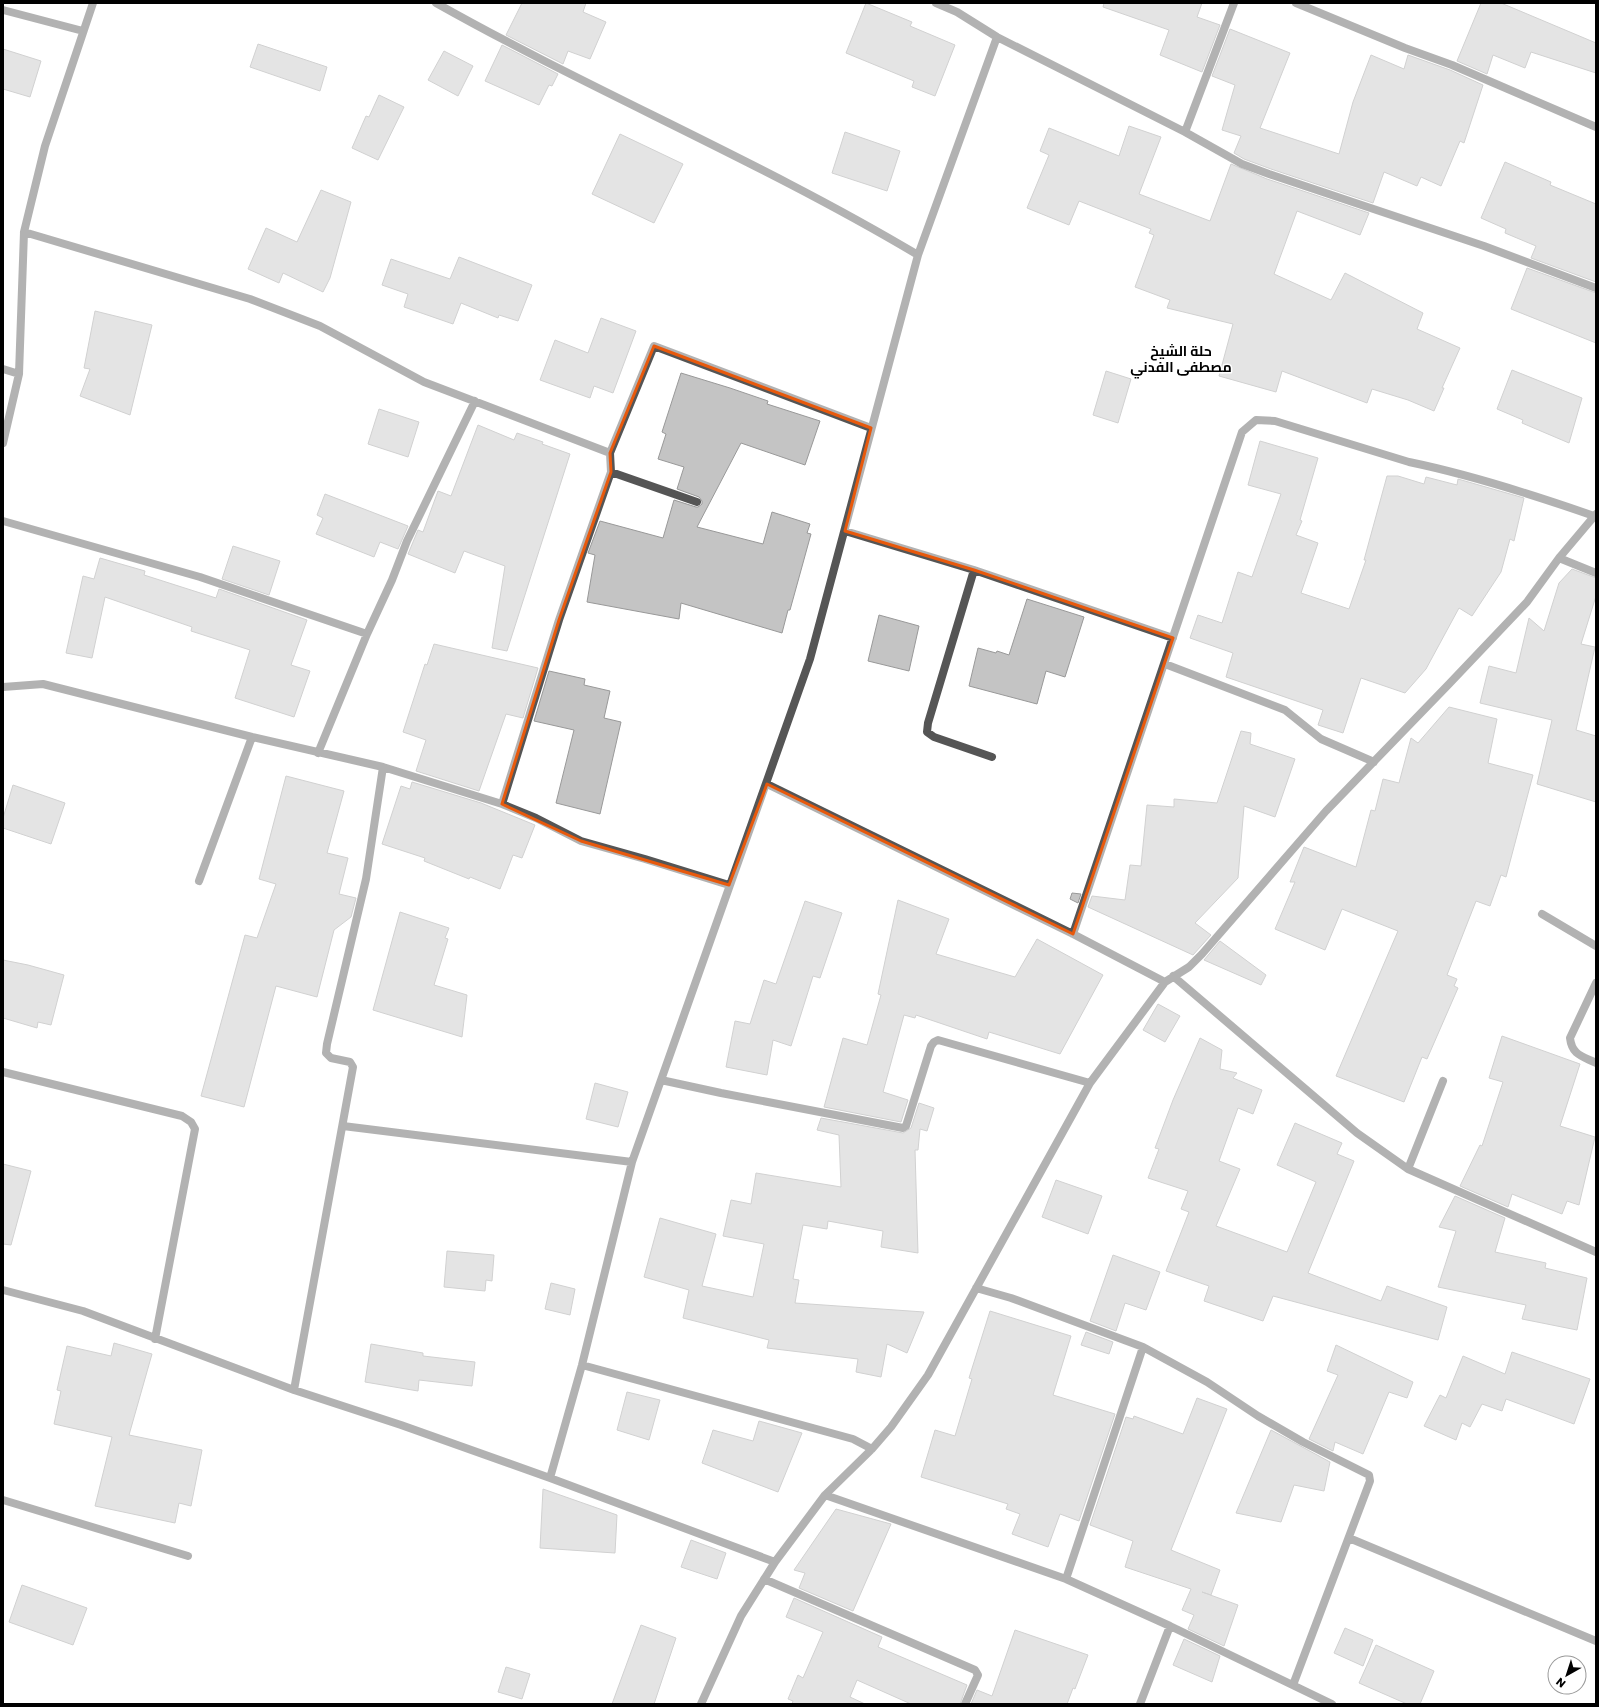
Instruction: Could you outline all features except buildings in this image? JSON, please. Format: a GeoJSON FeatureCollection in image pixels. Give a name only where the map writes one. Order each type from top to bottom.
{"type":"FeatureCollection","features":[{"type":"Feature","properties":{"kind":"street"},"geometry":{"type":"LineString","coordinates":[[3,444],[19,374],[24,232],[45,146],[92,3]]}},
{"type":"Feature","properties":{"kind":"street"},"geometry":{"type":"LineString","coordinates":[[436,3],[488,32],[733,154],[878,231],[918,255]]}},
{"type":"Feature","properties":{"kind":"street"},"geometry":{"type":"LineString","coordinates":[[936,3],[969,19],[997,37],[1185,132],[1242,164],[1469,241],[1596,288]]}},
{"type":"Feature","properties":{"kind":"street"},"geometry":{"type":"LineString","coordinates":[[1185,132],[1234,3]]}},
{"type":"Feature","properties":{"kind":"street"},"geometry":{"type":"LineString","coordinates":[[1296,3],[1405,48],[1452,65],[1596,127]]}},
{"type":"Feature","properties":{"kind":"street"},"geometry":{"type":"LineString","coordinates":[[3,10],[83,31]]}},
{"type":"Feature","properties":{"kind":"street"},"geometry":{"type":"LineString","coordinates":[[550,1478],[582,1365],[632,1162],[810,659],[918,255],[997,37]]}},
{"type":"Feature","properties":{"kind":"street"},"geometry":{"type":"LineString","coordinates":[[24,232],[250,299],[320,326],[424,382],[610,453]]}},
{"type":"Feature","properties":{"kind":"street"},"geometry":{"type":"LineString","coordinates":[[502,804],[558,620],[611,472],[610,453],[654,346],[871,428]]}},
{"type":"Feature","properties":{"kind":"street"},"geometry":{"type":"LineString","coordinates":[[3,369],[19,374]]}},
{"type":"Feature","properties":{"kind":"street"},"geometry":{"type":"LineString","coordinates":[[318,753],[392,580],[410,534],[475,401]]}},
{"type":"Feature","properties":{"kind":"street"},"geometry":{"type":"LineString","coordinates":[[701,1704],[741,1616],[764,1579],[825,1495],[872,1449],[891,1427],[928,1375],[1090,1083],[1165,982],[1189,967],[1202,954],[1321,817],[1527,602],[1559,558],[1595,515],[1529,493],[1409,462],[1275,421],[1264,419],[1256,420],[1242,432],[1073,934]]}},
{"type":"Feature","properties":{"kind":"street"},"geometry":{"type":"LineString","coordinates":[[611,472],[697,502]]}},
{"type":"Feature","properties":{"kind":"street"},"geometry":{"type":"LineString","coordinates":[[3,522],[200,577],[368,634]]}},
{"type":"Feature","properties":{"kind":"street"},"geometry":{"type":"LineString","coordinates":[[845,531],[974,570],[1172,638]]}},
{"type":"Feature","properties":{"kind":"street"},"geometry":{"type":"LineString","coordinates":[[1559,558],[1596,573]]}},
{"type":"Feature","properties":{"kind":"street"},"geometry":{"type":"LineString","coordinates":[[974,570],[928,723],[927,732],[934,737],[992,757]]}},
{"type":"Feature","properties":{"kind":"street"},"geometry":{"type":"LineString","coordinates":[[1165,664],[1285,710],[1321,739],[1374,762]]}},
{"type":"Feature","properties":{"kind":"street"},"geometry":{"type":"LineString","coordinates":[[3,687],[43,684],[252,737],[383,767],[502,804],[536,818],[581,841],[645,858],[729,885]]}},
{"type":"Feature","properties":{"kind":"street"},"geometry":{"type":"LineString","coordinates":[[199,880],[252,737]]}},
{"type":"Feature","properties":{"kind":"street"},"geometry":{"type":"LineString","coordinates":[[294,1390],[353,1067],[350,1062],[331,1058],[326,1053],[366,879],[383,767]]}},
{"type":"Feature","properties":{"kind":"street"},"geometry":{"type":"LineString","coordinates":[[767,784],[1073,934],[1165,982]]}},
{"type":"Feature","properties":{"kind":"street"},"geometry":{"type":"LineString","coordinates":[[1542,914],[1596,946]]}},
{"type":"Feature","properties":{"kind":"street"},"geometry":{"type":"LineString","coordinates":[[1173,976],[1357,1134],[1408,1169],[1596,1252]]}},
{"type":"Feature","properties":{"kind":"street"},"geometry":{"type":"LineString","coordinates":[[1596,983],[1570,1038],[1571,1045],[1576,1053],[1596,1063]]}},
{"type":"Feature","properties":{"kind":"street"},"geometry":{"type":"LineString","coordinates":[[660,1080],[721,1094],[901,1128],[906,1126],[931,1046],[938,1040],[1090,1083]]}},
{"type":"Feature","properties":{"kind":"street"},"geometry":{"type":"LineString","coordinates":[[3,1072],[182,1116],[191,1122],[195,1129],[154,1339]]}},
{"type":"Feature","properties":{"kind":"street"},"geometry":{"type":"LineString","coordinates":[[1408,1169],[1443,1081]]}},
{"type":"Feature","properties":{"kind":"street"},"geometry":{"type":"LineString","coordinates":[[343,1126],[632,1162]]}},
{"type":"Feature","properties":{"kind":"street"},"geometry":{"type":"LineString","coordinates":[[976,1288],[1011,1298],[1143,1347],[1207,1382],[1258,1416],[1303,1442],[1369,1475],[1370,1481],[1293,1685]]}},
{"type":"Feature","properties":{"kind":"street"},"geometry":{"type":"LineString","coordinates":[[3,1290],[82,1311],[294,1390],[550,1478],[775,1562]]}},
{"type":"Feature","properties":{"kind":"street"},"geometry":{"type":"LineString","coordinates":[[1066,1579],[1143,1347]]}},
{"type":"Feature","properties":{"kind":"street"},"geometry":{"type":"LineString","coordinates":[[582,1365],[853,1439],[872,1449]]}},
{"type":"Feature","properties":{"kind":"street"},"geometry":{"type":"LineString","coordinates":[[825,1495],[1066,1579],[1170,1626],[1332,1704]]}},
{"type":"Feature","properties":{"kind":"street"},"geometry":{"type":"LineString","coordinates":[[3,1500],[188,1556]]}},
{"type":"Feature","properties":{"kind":"street"},"geometry":{"type":"LineString","coordinates":[[1349,1538],[1596,1641]]}},
{"type":"Feature","properties":{"kind":"street"},"geometry":{"type":"LineString","coordinates":[[764,1579],[975,1670],[978,1675],[965,1704]]}},
{"type":"Feature","properties":{"kind":"street"},"geometry":{"type":"LineString","coordinates":[[1140,1704],[1170,1626]]}},
{"type":"Feature","properties":{"kind":"highlighted area"},"geometry":{"type":"Polygon","coordinates":[[[654,346],[871,428],[845,531],[974,570],[1173,638],[1073,934],[767,784],[729,885],[581,841],[502,804],[559,620],[611,472],[610,453],[654,346]]]}},
{"type":"Feature","properties":{"kind":"district","name":"حلة الشيخ مصطفى الفدني"},"geometry":{"type":"Point","coordinates":[1181,360]}}]}
